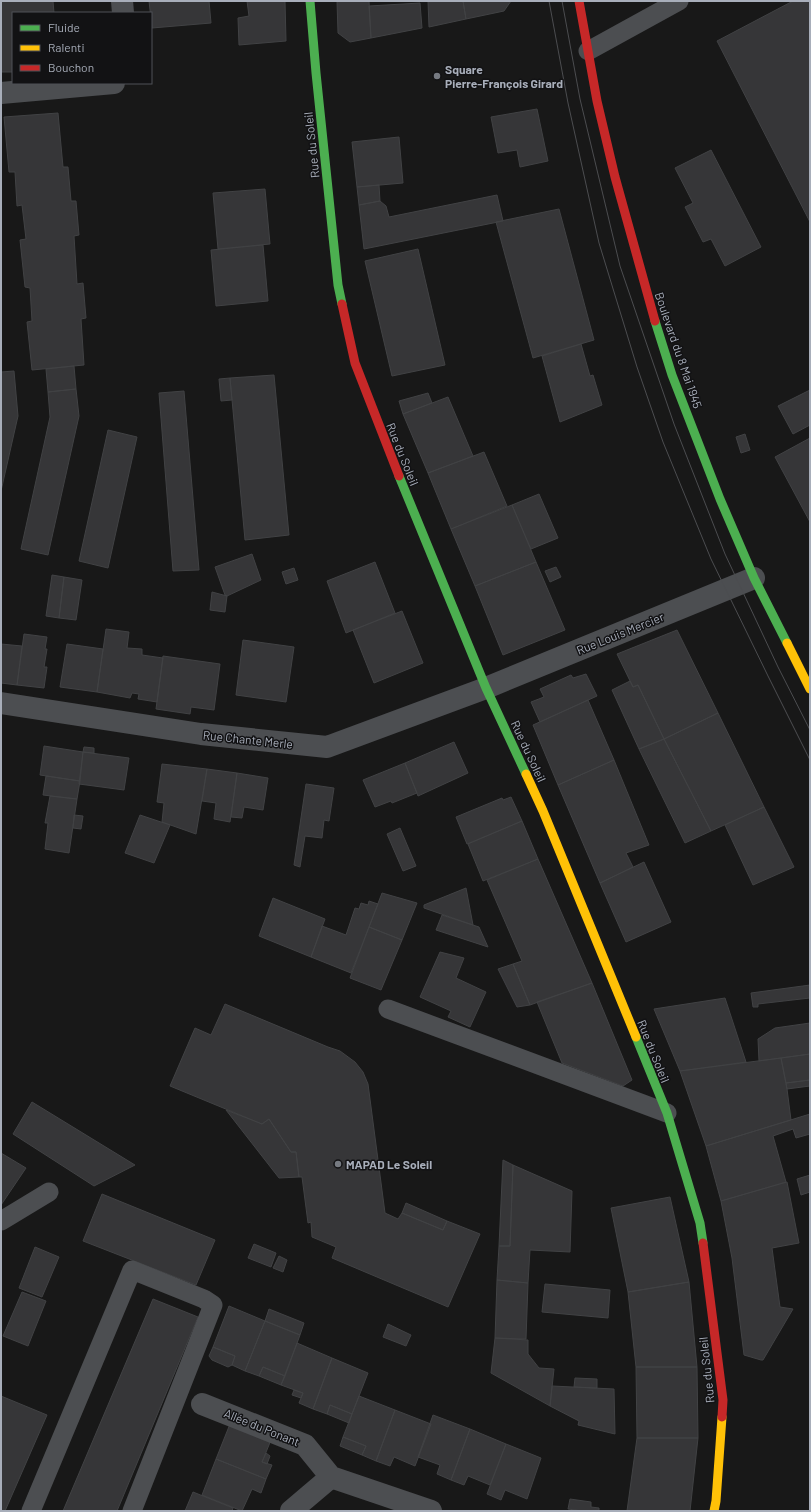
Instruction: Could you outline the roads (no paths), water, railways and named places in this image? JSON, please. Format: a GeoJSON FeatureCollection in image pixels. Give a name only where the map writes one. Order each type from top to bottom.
{"type":"FeatureCollection","features":[{"type":"Feature","properties":{"kind":"street"},"geometry":{"type":"LineString","coordinates":[[122,1],[123,12]]}},
{"type":"Feature","properties":{"kind":"street","name":"Rue du Soleil"},"geometry":{"type":"LineString","coordinates":[[310,1],[314,58],[338,285],[355,363],[395,466],[486,688],[543,811],[667,1113],[700,1223],[723,1400],[714,1511]]}},
{"type":"Feature","properties":{"kind":"street","name":"Boulevard du 8 Mai 1945"},"geometry":{"type":"LineString","coordinates":[[579,1],[597,101],[617,184],[646,291],[672,375],[720,499],[754,578],[810,689]]}},
{"type":"Feature","properties":{"kind":"street"},"geometry":{"type":"LineString","coordinates":[[1,93],[103,84]]}},
{"type":"Feature","properties":{"kind":"street","name":"Rue Louis Mercier"},"geometry":{"type":"LineString","coordinates":[[486,688],[754,578]]}},
{"type":"Feature","properties":{"kind":"street","name":"Rue Chante Merle"},"geometry":{"type":"LineString","coordinates":[[1,703],[201,734],[327,748],[486,688]]}},
{"type":"Feature","properties":{"kind":"street","name":"Allée du Ponant"},"geometry":{"type":"LineString","coordinates":[[202,1404],[305,1445],[331,1477]]}},
{"type":"Feature","properties":{"kind":"street"},"geometry":{"type":"LineString","coordinates":[[292,1511],[331,1477],[399,1506],[431,1511]]}},
{"type":"Feature","properties":{"kind":"lane"},"geometry":{"type":"LineString","coordinates":[[588,51],[679,1]]}},
{"type":"Feature","properties":{"kind":"lane"},"geometry":{"type":"LineString","coordinates":[[388,1009],[667,1113]]}},
{"type":"Feature","properties":{"kind":"lane"},"geometry":{"type":"LineString","coordinates":[[1,1221],[49,1192]]}},
{"type":"Feature","properties":{"kind":"lane"},"geometry":{"type":"LineString","coordinates":[[31,1511],[132,1270],[204,1299],[212,1305],[132,1511]]}},
{"type":"Feature","properties":{"kind":"tram line"},"geometry":{"type":"LineString","coordinates":[[549,1],[568,103],[599,243],[637,367],[663,442],[711,559],[810,760]]}},
{"type":"Feature","properties":{"kind":"tram line"},"geometry":{"type":"LineString","coordinates":[[562,1],[580,99],[620,266],[674,424],[725,554],[778,667],[810,730]]}},
{"type":"Feature","properties":{"kind":"place","name":"Square Pierre-François Girard"},"geometry":{"type":"Point","coordinates":[437,76]}},
{"type":"Feature","properties":{"kind":"place","name":"MAPAD Le Soleil"},"geometry":{"type":"Point","coordinates":[338,1164]}}]}
